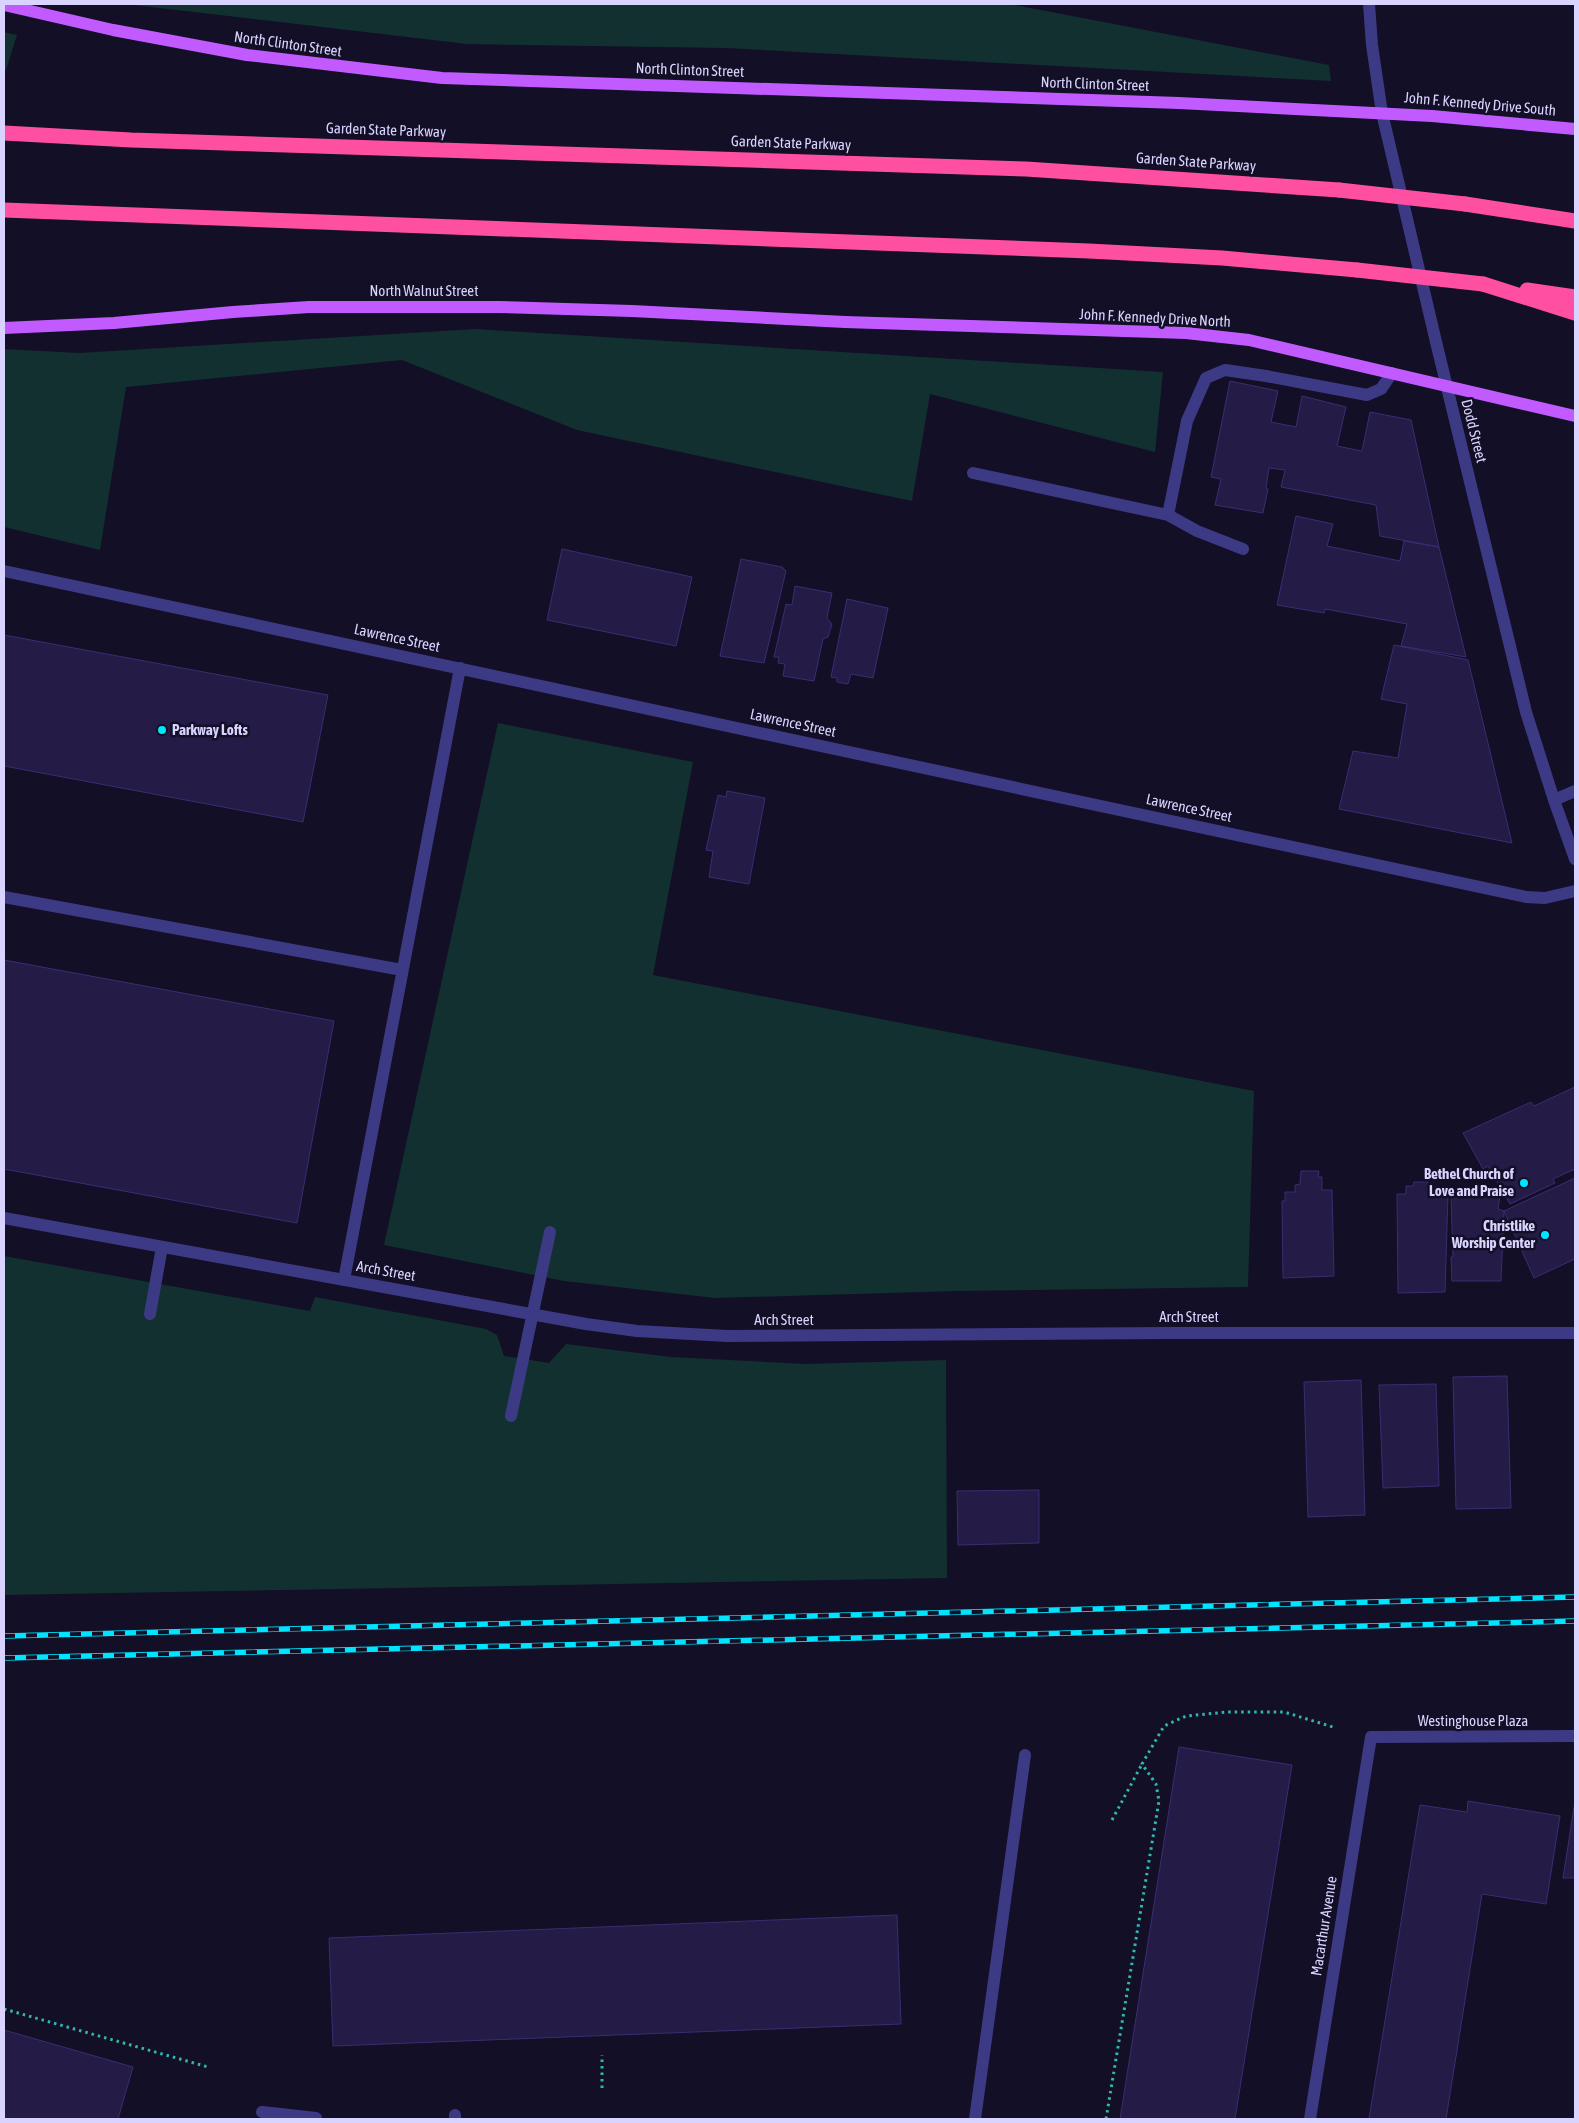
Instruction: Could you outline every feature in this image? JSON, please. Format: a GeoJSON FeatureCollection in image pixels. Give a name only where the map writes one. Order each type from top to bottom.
{"type":"FeatureCollection","features":[{"type":"Feature","properties":{"kind":"highway","name":"Garden State Parkway"},"geometry":{"type":"LineString","coordinates":[[4,133],[131,140],[672,156],[1026,169],[1339,190],[1465,204],[1575,221]]}},
{"type":"Feature","properties":{"kind":"highway"},"geometry":{"type":"LineString","coordinates":[[4,210],[1138,253],[1251,260],[1357,270],[1483,284],[1575,297]]}},
{"type":"Feature","properties":{"kind":"highway"},"geometry":{"type":"LineString","coordinates":[[1483,284],[1575,313]]}},
{"type":"Feature","properties":{"kind":"main road","name":"North Clinton Street"},"geometry":{"type":"LineString","coordinates":[[4,5],[113,30],[247,55],[433,77],[556,83],[1108,100],[1382,113]]}},
{"type":"Feature","properties":{"kind":"main road","name":"John F. Kennedy Drive South"},"geometry":{"type":"LineString","coordinates":[[1382,113],[1480,119],[1575,129]]}},
{"type":"Feature","properties":{"kind":"main road","name":"North Walnut Street"},"geometry":{"type":"LineString","coordinates":[[4,328],[114,323],[309,307],[499,307],[632,311],[845,322]]}},
{"type":"Feature","properties":{"kind":"main road","name":"John F. Kennedy Drive North"},"geometry":{"type":"LineString","coordinates":[[845,322],[1219,335],[1282,347],[1575,416]]}},
{"type":"Feature","properties":{"kind":"street","name":"Dodd Street"},"geometry":{"type":"LineString","coordinates":[[1368,4],[1382,113],[1447,386],[1526,712],[1575,859]]}},
{"type":"Feature","properties":{"kind":"street"},"geometry":{"type":"LineString","coordinates":[[1168,515],[1187,421],[1206,378],[1225,370],[1367,395],[1381,389],[1392,373]]}},
{"type":"Feature","properties":{"kind":"street"},"geometry":{"type":"LineString","coordinates":[[973,473],[1168,515],[1197,531],[1243,549]]}},
{"type":"Feature","properties":{"kind":"street","name":"Lawrence Street"},"geometry":{"type":"LineString","coordinates":[[4,570],[1526,897],[1545,898],[1575,891]]}},
{"type":"Feature","properties":{"kind":"street"},"geometry":{"type":"LineString","coordinates":[[344,1280],[460,668]]}},
{"type":"Feature","properties":{"kind":"street"},"geometry":{"type":"LineString","coordinates":[[1554,800],[1575,791]]}},
{"type":"Feature","properties":{"kind":"street"},"geometry":{"type":"LineString","coordinates":[[4,897],[402,970]]}},
{"type":"Feature","properties":{"kind":"street","name":"Arch Street"},"geometry":{"type":"LineString","coordinates":[[4,1218],[533,1314],[637,1331],[727,1336],[1575,1333]]}},
{"type":"Feature","properties":{"kind":"street"},"geometry":{"type":"LineString","coordinates":[[512,1416],[550,1232]]}},
{"type":"Feature","properties":{"kind":"street"},"geometry":{"type":"LineString","coordinates":[[150,1314],[162,1247]]}},
{"type":"Feature","properties":{"kind":"street","name":"Westinghouse Plaza"},"geometry":{"type":"LineString","coordinates":[[1371,1738],[1575,1736]]}},
{"type":"Feature","properties":{"kind":"street","name":"Macarthur Avenue"},"geometry":{"type":"LineString","coordinates":[[1310,2119],[1371,1738]]}},
{"type":"Feature","properties":{"kind":"street"},"geometry":{"type":"LineString","coordinates":[[975,2119],[1025,1756]]}},
{"type":"Feature","properties":{"kind":"street"},"geometry":{"type":"LineString","coordinates":[[262,2112],[316,2118]]}},
{"type":"Feature","properties":{"kind":"path"},"geometry":{"type":"LineString","coordinates":[[1112,1820],[1164,1726],[1186,1716],[1228,1712],[1284,1712],[1333,1727]]}},
{"type":"Feature","properties":{"kind":"path"},"geometry":{"type":"LineString","coordinates":[[1106,2119],[1159,1801],[1156,1784],[1142,1764]]}},
{"type":"Feature","properties":{"kind":"path"},"geometry":{"type":"LineString","coordinates":[[4,2009],[208,2067]]}},
{"type":"Feature","properties":{"kind":"path"},"geometry":{"type":"LineString","coordinates":[[602,2054],[602,2088]]}},
{"type":"Feature","properties":{"kind":"green space"},"geometry":{"type":"Polygon","coordinates":[[[125,4],[1009,4],[1329,65],[1331,81],[725,48],[467,44],[125,4]]]}},
{"type":"Feature","properties":{"kind":"green space"},"geometry":{"type":"Polygon","coordinates":[[[4,32],[17,35],[6,70],[4,70],[4,32]]]}},
{"type":"Feature","properties":{"kind":"green space"},"geometry":{"type":"Polygon","coordinates":[[[475,329],[1163,372],[1155,452],[930,394],[912,501],[577,430],[402,360],[126,387],[100,550],[4,527],[4,349],[79,353],[475,329]]]}},
{"type":"Feature","properties":{"kind":"green space"},"geometry":{"type":"Polygon","coordinates":[[[498,723],[693,762],[653,975],[1254,1091],[1248,1287],[956,1291],[715,1298],[564,1281],[384,1245],[498,723]]]}},
{"type":"Feature","properties":{"kind":"green space"},"geometry":{"type":"Polygon","coordinates":[[[4,1256],[310,1311],[315,1297],[486,1329],[497,1335],[504,1356],[549,1363],[566,1344],[671,1357],[805,1364],[946,1360],[947,1578],[4,1595],[4,1256]]]}},
{"type":"Feature","properties":{"kind":"building"},"geometry":{"type":"Polygon","coordinates":[[[1230,381],[1278,391],[1271,422],[1296,427],[1302,396],[1346,407],[1337,446],[1362,451],[1370,412],[1411,420],[1439,547],[1380,536],[1376,505],[1281,487],[1285,470],[1269,468],[1266,488],[1268,489],[1263,513],[1215,505],[1221,479],[1211,477],[1230,381]]]}},
{"type":"Feature","properties":{"kind":"building"},"geometry":{"type":"Polygon","coordinates":[[[1296,516],[1333,524],[1327,546],[1400,561],[1404,541],[1439,547],[1466,657],[1401,646],[1407,624],[1325,609],[1324,613],[1277,605],[1296,516]]]}},
{"type":"Feature","properties":{"kind":"building"},"geometry":{"type":"Polygon","coordinates":[[[562,549],[692,577],[676,646],[547,620],[562,549]]]}},
{"type":"Feature","properties":{"kind":"building"},"geometry":{"type":"Polygon","coordinates":[[[741,559],[782,567],[786,571],[764,663],[720,656],[741,559]]]}},
{"type":"Feature","properties":{"kind":"building"},"geometry":{"type":"Polygon","coordinates":[[[795,586],[832,593],[827,618],[832,624],[828,637],[823,639],[814,681],[783,676],[785,664],[778,663],[779,657],[774,657],[786,604],[792,605],[795,586]]]}},
{"type":"Feature","properties":{"kind":"building"},"geometry":{"type":"Polygon","coordinates":[[[847,599],[888,608],[873,678],[851,674],[848,684],[837,682],[837,678],[831,677],[847,599]]]}},
{"type":"Feature","properties":{"kind":"building","name":"Parkway Lofts"},"geometry":{"type":"Polygon","coordinates":[[[4,635],[328,695],[303,822],[4,766],[4,635]]]}},
{"type":"Feature","properties":{"kind":"building"},"geometry":{"type":"Polygon","coordinates":[[[1394,645],[1468,660],[1512,843],[1339,809],[1353,751],[1398,758],[1407,704],[1381,699],[1394,645]]]}},
{"type":"Feature","properties":{"kind":"building"},"geometry":{"type":"Polygon","coordinates":[[[727,791],[765,798],[749,884],[709,877],[713,851],[706,850],[718,795],[726,797],[727,791]]]}},
{"type":"Feature","properties":{"kind":"building"},"geometry":{"type":"Polygon","coordinates":[[[4,960],[334,1021],[297,1223],[4,1169],[4,960]]]}},
{"type":"Feature","properties":{"kind":"building"},"geometry":{"type":"Polygon","coordinates":[[[1575,1087],[1575,1169],[1553,1179],[1555,1183],[1510,1204],[1488,1166],[1483,1169],[1463,1133],[1531,1102],[1534,1106],[1575,1087]]]}},
{"type":"Feature","properties":{"kind":"building"},"geometry":{"type":"Polygon","coordinates":[[[1301,1171],[1319,1171],[1318,1177],[1322,1177],[1322,1190],[1332,1190],[1334,1276],[1283,1278],[1282,1201],[1285,1201],[1285,1192],[1295,1192],[1295,1185],[1300,1184],[1301,1171]]]}},
{"type":"Feature","properties":{"kind":"building","name":"Christlike Worship Center"},"geometry":{"type":"Polygon","coordinates":[[[1575,1178],[1575,1259],[1534,1278],[1504,1211],[1575,1178]]]}},
{"type":"Feature","properties":{"kind":"building"},"geometry":{"type":"Polygon","coordinates":[[[1414,1182],[1428,1182],[1428,1186],[1434,1186],[1434,1194],[1448,1194],[1445,1292],[1398,1293],[1397,1194],[1406,1194],[1406,1186],[1413,1186],[1414,1182]]]}},
{"type":"Feature","properties":{"kind":"building"},"geometry":{"type":"Polygon","coordinates":[[[1461,1187],[1489,1188],[1489,1194],[1500,1195],[1498,1209],[1504,1211],[1501,1281],[1452,1281],[1451,1196],[1461,1195],[1461,1187]]]}},
{"type":"Feature","properties":{"kind":"building"},"geometry":{"type":"Polygon","coordinates":[[[1507,1376],[1511,1508],[1456,1509],[1453,1377],[1507,1376]]]}},
{"type":"Feature","properties":{"kind":"building"},"geometry":{"type":"Polygon","coordinates":[[[1361,1380],[1365,1515],[1308,1517],[1304,1382],[1361,1380]]]}},
{"type":"Feature","properties":{"kind":"building"},"geometry":{"type":"Polygon","coordinates":[[[1436,1384],[1439,1486],[1383,1488],[1379,1385],[1436,1384]]]}},
{"type":"Feature","properties":{"kind":"building"},"geometry":{"type":"Polygon","coordinates":[[[1039,1490],[1039,1543],[958,1545],[957,1491],[1039,1490]]]}},
{"type":"Feature","properties":{"kind":"building"},"geometry":{"type":"Polygon","coordinates":[[[1179,1747],[1292,1765],[1235,2119],[1120,2119],[1179,1747]]]}},
{"type":"Feature","properties":{"kind":"building"},"geometry":{"type":"Polygon","coordinates":[[[1468,1801],[1560,1816],[1546,1904],[1482,1894],[1446,2119],[1369,2119],[1420,1805],[1467,1812],[1468,1801]]]}},
{"type":"Feature","properties":{"kind":"building"},"geometry":{"type":"Polygon","coordinates":[[[1575,1801],[1575,1878],[1563,1878],[1575,1801]]]}},
{"type":"Feature","properties":{"kind":"building"},"geometry":{"type":"Polygon","coordinates":[[[897,1915],[901,2024],[333,2046],[329,1938],[897,1915]]]}},
{"type":"Feature","properties":{"kind":"building"},"geometry":{"type":"Polygon","coordinates":[[[4,2030],[133,2067],[118,2119],[4,2119],[4,2030]]]}},
{"type":"Feature","properties":{"kind":"railway"},"geometry":{"type":"LineString","coordinates":[[4,1636],[1575,1597]]}},
{"type":"Feature","properties":{"kind":"railway"},"geometry":{"type":"LineString","coordinates":[[4,1658],[1575,1621]]}},
{"type":"Feature","properties":{"kind":"place","name":"Parkway Lofts"},"geometry":{"type":"Point","coordinates":[162,730]}},
{"type":"Feature","properties":{"kind":"place","name":"Bethel Church of Love and Praise"},"geometry":{"type":"Point","coordinates":[1524,1183]}},
{"type":"Feature","properties":{"kind":"place","name":"Christlike Worship Center"},"geometry":{"type":"Point","coordinates":[1545,1235]}}]}
